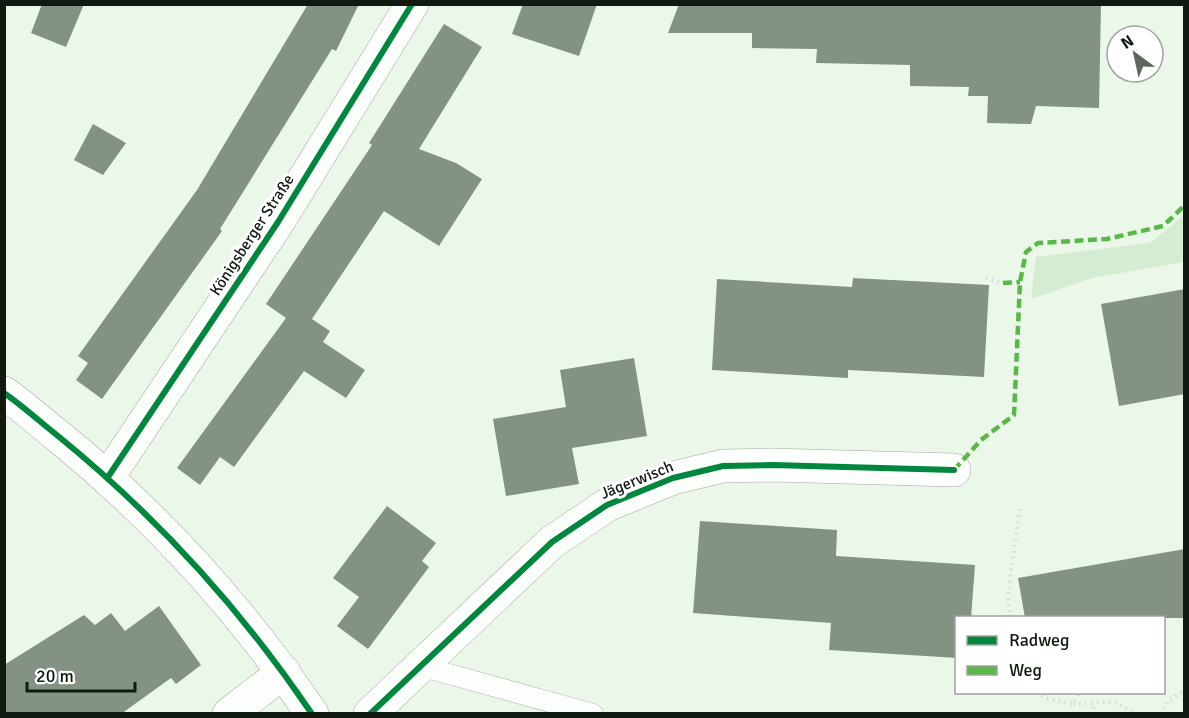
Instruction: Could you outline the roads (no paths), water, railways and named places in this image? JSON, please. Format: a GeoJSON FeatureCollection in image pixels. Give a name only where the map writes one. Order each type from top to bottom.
{"type":"FeatureCollection","features":[{"type":"Feature","properties":{"kind":"street","name":"Königsberger Straße"},"geometry":{"type":"LineString","coordinates":[[108,477],[278,222],[412,4]]}},
{"type":"Feature","properties":{"kind":"street"},"geometry":{"type":"LineString","coordinates":[[4,393],[108,477],[200,569],[284,672],[312,714]]}},
{"type":"Feature","properties":{"kind":"street","name":"Jägerwisch"},"geometry":{"type":"LineString","coordinates":[[370,714],[552,542],[607,505],[673,478],[723,466],[772,465],[954,470]]}},
{"type":"Feature","properties":{"kind":"street"},"geometry":{"type":"LineString","coordinates":[[230,714],[284,672]]}},
{"type":"Feature","properties":{"kind":"lane"},"geometry":{"type":"LineString","coordinates":[[420,666],[593,714]]}}]}
